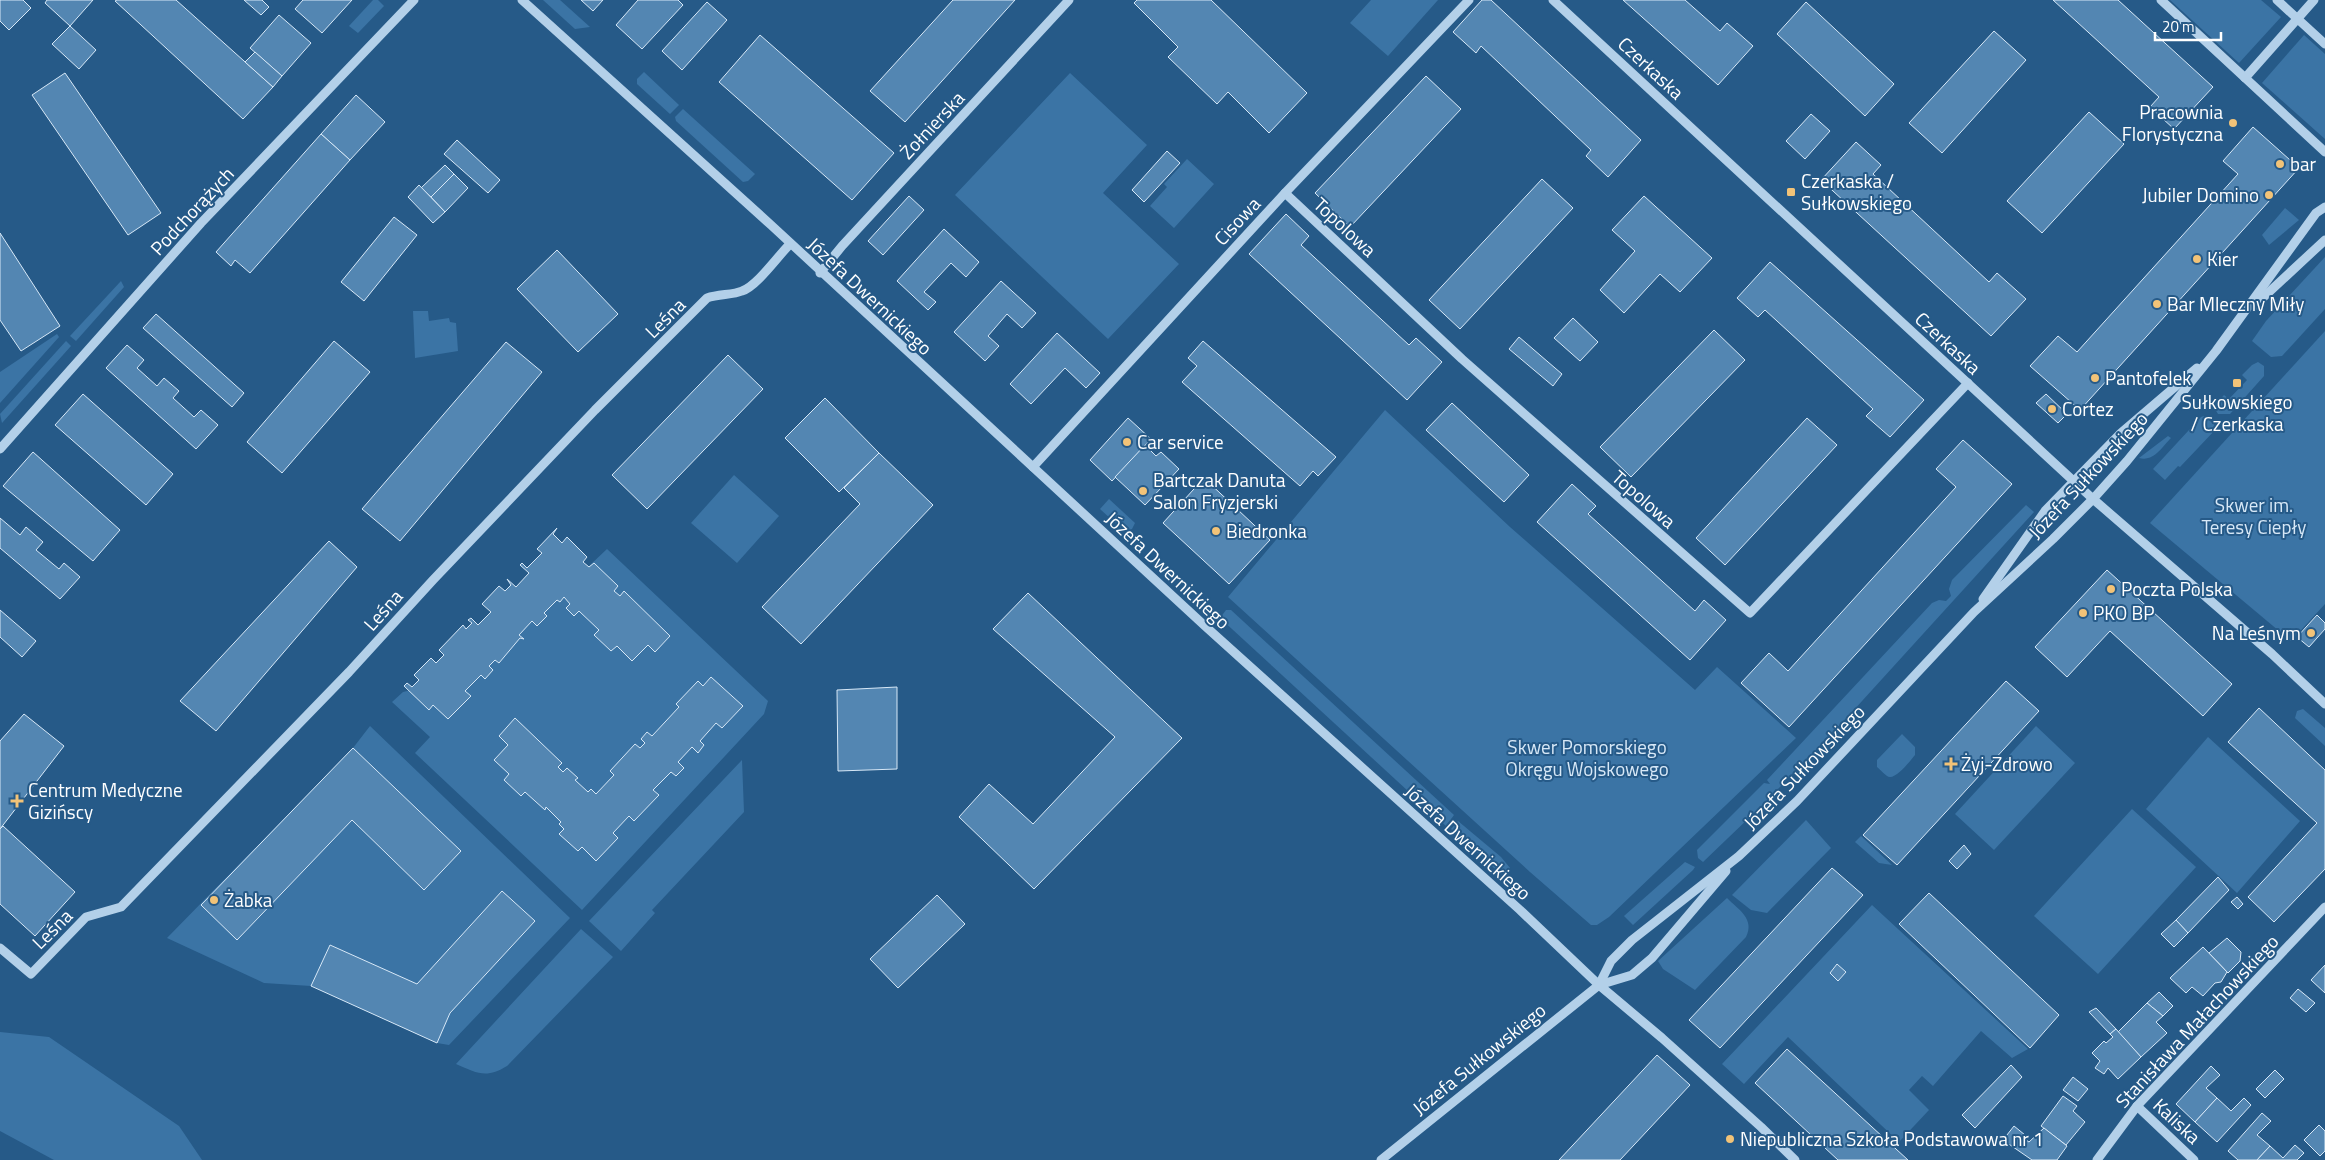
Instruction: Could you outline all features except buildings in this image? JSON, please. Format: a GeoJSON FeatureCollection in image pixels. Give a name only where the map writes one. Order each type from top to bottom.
{"type":"FeatureCollection","features":[{"type":"Feature","properties":{"kind":"street","name":"Podchorążych"},"geometry":{"type":"LineString","coordinates":[[0,450],[201,223],[414,0]]}},
{"type":"Feature","properties":{"kind":"street","name":"Józefa Dwernickiego"},"geometry":{"type":"LineString","coordinates":[[522,0],[1033,466],[1204,626],[1520,910],[1599,985],[1690,1063],[1795,1160]]}},
{"type":"Feature","properties":{"kind":"street","name":"Żołnierska"},"geometry":{"type":"LineString","coordinates":[[820,273],[842,246],[1070,0]]}},
{"type":"Feature","properties":{"kind":"street","name":"Cisowa"},"geometry":{"type":"LineString","coordinates":[[1033,466],[1285,193],[1469,0]]}},
{"type":"Feature","properties":{"kind":"street","name":"Czerkaska"},"geometry":{"type":"LineString","coordinates":[[1553,0],[2073,481],[2272,654],[2325,704]]}},
{"type":"Feature","properties":{"kind":"street"},"geometry":{"type":"LineString","coordinates":[[2161,0],[2325,152]]}},
{"type":"Feature","properties":{"kind":"street"},"geometry":{"type":"LineString","coordinates":[[2277,0],[2325,44]]}},
{"type":"Feature","properties":{"kind":"street"},"geometry":{"type":"LineString","coordinates":[[2245,78],[2314,0]]}},
{"type":"Feature","properties":{"kind":"street","name":"Topolowa"},"geometry":{"type":"LineString","coordinates":[[1285,193],[1477,372],[1750,613],[1968,383]]}},
{"type":"Feature","properties":{"kind":"street","name":"Józefa Sułkowskiego"},"geometry":{"type":"LineString","coordinates":[[1599,985],[1611,961],[1632,940],[1739,856],[1797,801],[1974,612],[2093,499],[2127,461],[2216,351],[2316,213],[2325,207]]}},
{"type":"Feature","properties":{"kind":"street","name":"Józefa Sułkowskiego"},"geometry":{"type":"LineString","coordinates":[[2239,320],[2325,240]]}},
{"type":"Feature","properties":{"kind":"street","name":"Leśna"},"geometry":{"type":"LineString","coordinates":[[0,948],[31,974],[86,917],[121,907],[349,672],[432,580],[595,410],[707,298],[721,294],[742,292],[790,244]]}},
{"type":"Feature","properties":{"kind":"street","name":"Józefa Sułkowskiego"},"geometry":{"type":"LineString","coordinates":[[1974,612],[2033,526],[2073,481],[2121,433],[2216,351]]}},
{"type":"Feature","properties":{"kind":"street","name":"Józefa Sułkowskiego"},"geometry":{"type":"LineString","coordinates":[[1381,1160],[1599,985],[1632,975],[1652,958],[1739,856]]}},
{"type":"Feature","properties":{"kind":"street","name":"Stanisława Małachowskiego"},"geometry":{"type":"LineString","coordinates":[[2097,1160],[2137,1106],[2325,907]]}},
{"type":"Feature","properties":{"kind":"street","name":"Kaliska"},"geometry":{"type":"LineString","coordinates":[[2137,1106],[2194,1160]]}},
{"type":"Feature","properties":{"kind":"green space"},"geometry":{"type":"Polygon","coordinates":[[[373,0],[378,0],[384,6],[358,33],[349,26],[373,0]]]}},
{"type":"Feature","properties":{"kind":"green space"},"geometry":{"type":"Polygon","coordinates":[[[543,0],[560,0],[590,27],[575,29],[543,0]]]}},
{"type":"Feature","properties":{"kind":"green space"},"geometry":{"type":"Polygon","coordinates":[[[1371,0],[1438,0],[1388,56],[1350,23],[1371,0]]]}},
{"type":"Feature","properties":{"kind":"green space"},"geometry":{"type":"Polygon","coordinates":[[[2170,0],[2261,0],[2281,17],[2239,63],[2170,0]]]}},
{"type":"Feature","properties":{"kind":"green space"},"geometry":{"type":"Polygon","coordinates":[[[2304,35],[2325,54],[2325,139],[2262,83],[2304,35]]]}},
{"type":"Feature","properties":{"kind":"green space"},"geometry":{"type":"Polygon","coordinates":[[[644,72],[679,105],[670,114],[637,84],[637,79],[644,72]]]}},
{"type":"Feature","properties":{"kind":"green space"},"geometry":{"type":"Polygon","coordinates":[[[1070,73],[1147,145],[1103,193],[1179,264],[1108,339],[955,195],[1070,73]]]}},
{"type":"Feature","properties":{"kind":"green space"},"geometry":{"type":"Polygon","coordinates":[[[683,109],[755,174],[748,181],[743,182],[676,121],[675,117],[683,109]]]}},
{"type":"Feature","properties":{"kind":"green space"},"geometry":{"type":"Polygon","coordinates":[[[1187,159],[1214,184],[1174,228],[1150,206],[1167,187],[1164,184],[1187,159]]]}},
{"type":"Feature","properties":{"kind":"green space"},"geometry":{"type":"Polygon","coordinates":[[[2285,208],[2299,220],[2269,245],[2262,235],[2285,208]]]}},
{"type":"Feature","properties":{"kind":"green space"},"geometry":{"type":"Polygon","coordinates":[[[2325,257],[2325,309],[2282,356],[2271,357],[2252,341],[2266,321],[2325,257]]]}},
{"type":"Feature","properties":{"kind":"green space"},"geometry":{"type":"Polygon","coordinates":[[[121,281],[124,287],[76,341],[70,336],[121,281]]]}},
{"type":"Feature","properties":{"kind":"green space"},"geometry":{"type":"Polygon","coordinates":[[[413,311],[428,311],[429,321],[449,318],[450,322],[456,323],[458,351],[415,358],[413,311]]]}},
{"type":"Feature","properties":{"kind":"green space","name":"Skwer im. Teresy Ciepły"},"geometry":{"type":"Polygon","coordinates":[[[2325,331],[2325,604],[2291,641],[2150,523],[2325,331]]]}},
{"type":"Feature","properties":{"kind":"green space"},"geometry":{"type":"Polygon","coordinates":[[[57,334],[59,337],[0,403],[0,372],[57,334]]]}},
{"type":"Feature","properties":{"kind":"green space"},"geometry":{"type":"Polygon","coordinates":[[[66,341],[71,346],[2,423],[0,414],[66,341]]]}},
{"type":"Feature","properties":{"kind":"green space"},"geometry":{"type":"Polygon","coordinates":[[[2258,362],[2264,366],[2264,376],[2230,414],[2218,414],[2215,409],[2216,404],[2224,395],[2229,399],[2247,380],[2242,375],[2258,362]]]}},
{"type":"Feature","properties":{"kind":"green space","name":"Skwer Pomorskiego Okręgu Wojskowego"},"geometry":{"type":"Polygon","coordinates":[[[1385,410],[1510,527],[1695,690],[1717,667],[1796,738],[1609,917],[1597,925],[1591,925],[1530,872],[1228,597],[1385,410]]]}},
{"type":"Feature","properties":{"kind":"green space"},"geometry":{"type":"Polygon","coordinates":[[[2204,416],[2216,426],[2216,429],[2165,480],[2153,469],[2204,416]]]}},
{"type":"Feature","properties":{"kind":"green space"},"geometry":{"type":"Polygon","coordinates":[[[2168,436],[2171,438],[2157,453],[2149,458],[2139,458],[2168,436]]]}},
{"type":"Feature","properties":{"kind":"green space"},"geometry":{"type":"Polygon","coordinates":[[[734,475],[779,516],[737,563],[691,523],[734,475]]]}},
{"type":"Feature","properties":{"kind":"green space"},"geometry":{"type":"Polygon","coordinates":[[[1109,499],[1135,523],[1132,529],[1125,532],[1100,509],[1109,499]]]}},
{"type":"Feature","properties":{"kind":"green space"},"geometry":{"type":"Polygon","coordinates":[[[2026,505],[2034,512],[1852,712],[1777,790],[1775,789],[1776,792],[1703,862],[1698,858],[1697,850],[1764,783],[1770,784],[1767,780],[1932,603],[1939,600],[1946,601],[1951,596],[1949,589],[1952,580],[2026,505]]]}},
{"type":"Feature","properties":{"kind":"green space"},"geometry":{"type":"Polygon","coordinates":[[[607,549],[768,701],[764,714],[582,910],[415,753],[430,737],[392,702],[403,692],[474,675],[607,549]]]}},
{"type":"Feature","properties":{"kind":"green space"},"geometry":{"type":"Polygon","coordinates":[[[1226,610],[1231,610],[1454,815],[1446,826],[1220,618],[1226,610]]]}},
{"type":"Feature","properties":{"kind":"green space"},"geometry":{"type":"Polygon","coordinates":[[[2303,709],[2325,728],[2325,746],[2295,718],[2297,711],[2303,709]]]}},
{"type":"Feature","properties":{"kind":"green space"},"geometry":{"type":"Polygon","coordinates":[[[370,726],[570,918],[449,1045],[437,1043],[311,986],[264,983],[167,938],[353,748],[370,726]]]}},
{"type":"Feature","properties":{"kind":"green space"},"geometry":{"type":"Polygon","coordinates":[[[2036,726],[2075,763],[1994,850],[1955,814],[2036,726]]]}},
{"type":"Feature","properties":{"kind":"green space"},"geometry":{"type":"Polygon","coordinates":[[[1902,734],[1915,747],[1915,755],[1900,772],[1888,777],[1877,767],[1877,760],[1902,734]]]}},
{"type":"Feature","properties":{"kind":"green space"},"geometry":{"type":"Polygon","coordinates":[[[2208,737],[2300,821],[2237,893],[2146,809],[2208,737]]]}},
{"type":"Feature","properties":{"kind":"green space"},"geometry":{"type":"Polygon","coordinates":[[[742,760],[744,812],[652,910],[655,913],[621,951],[589,921],[742,760]]]}},
{"type":"Feature","properties":{"kind":"green space"},"geometry":{"type":"Polygon","coordinates":[[[2132,809],[2196,867],[2098,974],[2034,916],[2132,809]]]}},
{"type":"Feature","properties":{"kind":"green space"},"geometry":{"type":"Polygon","coordinates":[[[1806,820],[1831,848],[1767,913],[1751,910],[1732,895],[1806,820]]]}},
{"type":"Feature","properties":{"kind":"green space"},"geometry":{"type":"Polygon","coordinates":[[[1458,821],[1501,857],[1510,868],[1508,874],[1504,877],[1451,829],[1458,821]]]}},
{"type":"Feature","properties":{"kind":"green space"},"geometry":{"type":"Polygon","coordinates":[[[1861,836],[1892,865],[1879,863],[1855,842],[1861,836]]]}},
{"type":"Feature","properties":{"kind":"green space"},"geometry":{"type":"Polygon","coordinates":[[[1685,862],[1695,867],[1693,870],[1633,925],[1624,916],[1685,862]]]}},
{"type":"Feature","properties":{"kind":"green space"},"geometry":{"type":"Polygon","coordinates":[[[1727,898],[1741,911],[1747,920],[1749,925],[1746,937],[1695,990],[1663,969],[1658,961],[1727,898]]]}},
{"type":"Feature","properties":{"kind":"green space"},"geometry":{"type":"Polygon","coordinates":[[[1872,905],[2028,1049],[2012,1058],[1981,1031],[1933,1086],[1922,1076],[1909,1090],[1929,1110],[1899,1142],[1788,1037],[1744,1084],[1722,1064],[1872,905]]]}},
{"type":"Feature","properties":{"kind":"green space"},"geometry":{"type":"Polygon","coordinates":[[[581,929],[613,957],[507,1066],[493,1072],[482,1073],[456,1064],[581,929]]]}},
{"type":"Feature","properties":{"kind":"green space"},"geometry":{"type":"Polygon","coordinates":[[[0,1032],[49,1037],[179,1126],[202,1160],[54,1160],[0,1131],[0,1032]]]}},
{"type":"Feature","properties":{"kind":"place","name":"Pracownia Florystyczna"},"geometry":{"type":"Point","coordinates":[2233,123]}},
{"type":"Feature","properties":{"kind":"place","name":"bar"},"geometry":{"type":"Point","coordinates":[2280,164]}},
{"type":"Feature","properties":{"kind":"place","name":"Czerkaska / Sułkowskiego"},"geometry":{"type":"Point","coordinates":[1791,192]}},
{"type":"Feature","properties":{"kind":"place","name":"Jubiler Domino"},"geometry":{"type":"Point","coordinates":[2269,195]}},
{"type":"Feature","properties":{"kind":"place","name":"Kier"},"geometry":{"type":"Point","coordinates":[2197,259]}},
{"type":"Feature","properties":{"kind":"place","name":"Bar Mleczny Miły"},"geometry":{"type":"Point","coordinates":[2157,304]}},
{"type":"Feature","properties":{"kind":"place","name":"Pantofelek"},"geometry":{"type":"Point","coordinates":[2095,378]}},
{"type":"Feature","properties":{"kind":"place","name":"Sułkowskiego / Czerkaska"},"geometry":{"type":"Point","coordinates":[2237,383]}},
{"type":"Feature","properties":{"kind":"place","name":"Cortez"},"geometry":{"type":"Point","coordinates":[2052,409]}},
{"type":"Feature","properties":{"kind":"place","name":"Car service"},"geometry":{"type":"Point","coordinates":[1127,442]}},
{"type":"Feature","properties":{"kind":"place","name":"Bartczak Danuta Salon Fryzjerski"},"geometry":{"type":"Point","coordinates":[1143,491]}},
{"type":"Feature","properties":{"kind":"place","name":"Biedronka"},"geometry":{"type":"Point","coordinates":[1216,531]}},
{"type":"Feature","properties":{"kind":"place","name":"Poczta Polska"},"geometry":{"type":"Point","coordinates":[2111,589]}},
{"type":"Feature","properties":{"kind":"place","name":"PKO BP"},"geometry":{"type":"Point","coordinates":[2083,613]}},
{"type":"Feature","properties":{"kind":"place","name":"Na Leśnym"},"geometry":{"type":"Point","coordinates":[2311,633]}},
{"type":"Feature","properties":{"kind":"place","name":"Żyj-Zdrowo"},"geometry":{"type":"Point","coordinates":[1951,764]}},
{"type":"Feature","properties":{"kind":"place","name":"Centrum Medyczne Gizińscy"},"geometry":{"type":"Point","coordinates":[17,801]}},
{"type":"Feature","properties":{"kind":"place","name":"Żabka"},"geometry":{"type":"Point","coordinates":[214,900]}},
{"type":"Feature","properties":{"kind":"place","name":"Niepubliczna Szkoła Podstawowa nr 1"},"geometry":{"type":"Point","coordinates":[1730,1139]}}]}
